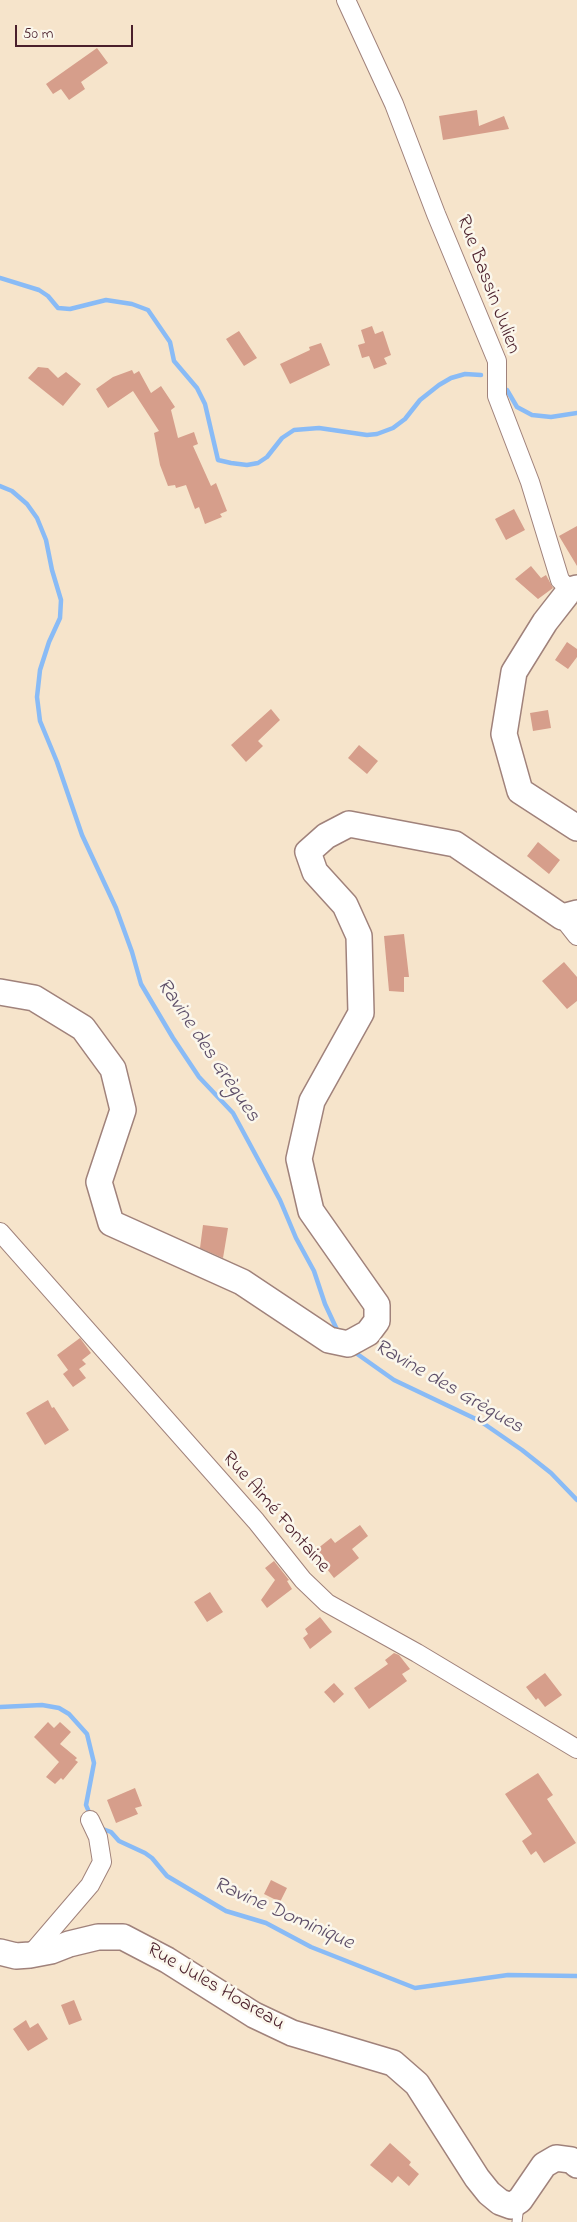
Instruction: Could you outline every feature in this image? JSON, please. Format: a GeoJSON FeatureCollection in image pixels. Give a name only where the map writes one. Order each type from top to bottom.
{"type":"FeatureCollection","features":[{"type":"Feature","properties":{"kind":"main road"},"geometry":{"type":"LineString","coordinates":[[573,589],[545,622],[514,672],[504,734],[520,790],[577,828]]}},
{"type":"Feature","properties":{"kind":"main road"},"geometry":{"type":"LineString","coordinates":[[0,992],[34,998],[83,1028],[113,1069],[123,1110],[99,1182],[111,1223],[242,1282],[329,1340],[348,1344],[368,1333],[377,1321],[377,1305],[311,1211],[299,1159],[312,1101],[361,1013],[360,936],[344,905],[315,872],[308,852],[326,836],[349,824],[455,844],[570,915]]}},
{"type":"Feature","properties":{"kind":"main road","name":"Rue Jules Hoareau"},"geometry":{"type":"LineString","coordinates":[[0,1952],[16,1956],[30,1955],[51,1951],[98,1937],[123,1937],[167,1960],[254,2015],[284,2029],[393,2063],[417,2084],[459,2152],[489,2193],[500,2202],[519,2211],[544,2165],[556,2158],[571,2160],[577,2165]]}},
{"type":"Feature","properties":{"kind":"street","name":"Rue Bassin Julien"},"geometry":{"type":"LineString","coordinates":[[346,0],[394,104],[436,214],[497,361],[497,396],[530,482],[560,580],[573,589]]}},
{"type":"Feature","properties":{"kind":"street"},"geometry":{"type":"LineString","coordinates":[[570,915],[577,936]]}},
{"type":"Feature","properties":{"kind":"street","name":"Rue Aimé Fontaine"},"geometry":{"type":"LineString","coordinates":[[0,1232],[256,1521],[303,1580],[328,1603],[418,1653],[577,1749]]}},
{"type":"Feature","properties":{"kind":"street"},"geometry":{"type":"LineString","coordinates":[[30,1955],[90,1885],[102,1862],[98,1837],[90,1820]]}},
{"type":"Feature","properties":{"kind":"building"},"geometry":{"type":"Polygon","coordinates":[[[97,48],[108,63],[81,82],[85,89],[69,100],[61,89],[53,94],[46,84],[97,48]]]}},
{"type":"Feature","properties":{"kind":"building"},"geometry":{"type":"Polygon","coordinates":[[[477,110],[479,126],[504,116],[509,129],[443,140],[439,116],[477,110]]]}},
{"type":"Feature","properties":{"kind":"building"},"geometry":{"type":"Polygon","coordinates":[[[372,326],[375,334],[383,331],[391,355],[384,358],[387,364],[374,369],[369,356],[362,358],[358,345],[365,343],[361,330],[372,326]]]}},
{"type":"Feature","properties":{"kind":"building"},"geometry":{"type":"Polygon","coordinates":[[[239,331],[257,358],[244,366],[226,339],[239,331]]]}},
{"type":"Feature","properties":{"kind":"building"},"geometry":{"type":"Polygon","coordinates":[[[321,343],[330,365],[290,384],[280,364],[310,350],[309,347],[321,343]]]}},
{"type":"Feature","properties":{"kind":"building"},"geometry":{"type":"Polygon","coordinates":[[[38,367],[48,368],[58,378],[66,372],[81,384],[63,406],[28,378],[38,367]]]}},
{"type":"Feature","properties":{"kind":"building"},"geometry":{"type":"Polygon","coordinates":[[[132,370],[134,374],[139,371],[151,393],[161,386],[175,407],[171,410],[178,438],[194,432],[198,444],[193,446],[211,486],[216,483],[227,511],[220,514],[222,517],[205,524],[199,507],[195,509],[186,485],[176,488],[175,485],[168,486],[160,465],[154,433],[159,431],[133,391],[108,408],[96,389],[113,377],[132,370]]]}},
{"type":"Feature","properties":{"kind":"building"},"geometry":{"type":"Polygon","coordinates":[[[514,509],[525,530],[506,540],[495,519],[514,509]]]}},
{"type":"Feature","properties":{"kind":"building"},"geometry":{"type":"Polygon","coordinates":[[[577,526],[577,566],[559,536],[577,526]]]}},
{"type":"Feature","properties":{"kind":"building"},"geometry":{"type":"Polygon","coordinates":[[[531,566],[541,578],[546,575],[553,588],[538,599],[515,579],[531,566]]]}},
{"type":"Feature","properties":{"kind":"building"},"geometry":{"type":"Polygon","coordinates":[[[567,642],[577,649],[577,657],[568,669],[555,660],[567,642]]]}},
{"type":"Feature","properties":{"kind":"building"},"geometry":{"type":"Polygon","coordinates":[[[271,709],[280,720],[258,741],[263,746],[246,762],[231,745],[271,709]]]}},
{"type":"Feature","properties":{"kind":"building"},"geometry":{"type":"Polygon","coordinates":[[[548,710],[551,728],[533,731],[530,713],[548,710]]]}},
{"type":"Feature","properties":{"kind":"building"},"geometry":{"type":"Polygon","coordinates":[[[359,745],[378,761],[367,774],[348,758],[359,745]]]}},
{"type":"Feature","properties":{"kind":"building"},"geometry":{"type":"Polygon","coordinates":[[[538,842],[560,860],[549,874],[527,856],[538,842]]]}},
{"type":"Feature","properties":{"kind":"building"},"geometry":{"type":"Polygon","coordinates":[[[404,934],[409,977],[404,977],[404,992],[389,991],[384,936],[404,934]]]}},
{"type":"Feature","properties":{"kind":"building"},"geometry":{"type":"Polygon","coordinates":[[[564,962],[577,977],[577,1001],[567,1009],[542,981],[564,962]]]}},
{"type":"Feature","properties":{"kind":"building"},"geometry":{"type":"Polygon","coordinates":[[[203,1225],[228,1228],[223,1258],[200,1248],[203,1225]]]}},
{"type":"Feature","properties":{"kind":"building"},"geometry":{"type":"Polygon","coordinates":[[[80,1338],[91,1353],[82,1360],[86,1364],[79,1369],[86,1378],[73,1387],[63,1374],[68,1370],[57,1355],[80,1338]]]}},
{"type":"Feature","properties":{"kind":"building"},"geometry":{"type":"Polygon","coordinates":[[[48,1400],[69,1430],[45,1445],[26,1413],[48,1400]]]}},
{"type":"Feature","properties":{"kind":"building"},"geometry":{"type":"Polygon","coordinates":[[[360,1525],[368,1536],[352,1549],[359,1558],[334,1578],[323,1564],[327,1562],[317,1549],[331,1538],[335,1543],[360,1525]]]}},
{"type":"Feature","properties":{"kind":"building"},"geometry":{"type":"Polygon","coordinates":[[[274,1561],[289,1580],[287,1581],[292,1589],[267,1608],[261,1600],[275,1580],[265,1568],[274,1561]]]}},
{"type":"Feature","properties":{"kind":"building"},"geometry":{"type":"Polygon","coordinates":[[[210,1592],[223,1612],[207,1622],[194,1602],[210,1592]]]}},
{"type":"Feature","properties":{"kind":"building"},"geometry":{"type":"Polygon","coordinates":[[[320,1617],[332,1632],[310,1649],[303,1638],[308,1634],[305,1629],[320,1617]]]}},
{"type":"Feature","properties":{"kind":"building"},"geometry":{"type":"Polygon","coordinates":[[[394,1653],[399,1655],[410,1669],[402,1674],[407,1681],[369,1709],[354,1688],[388,1664],[385,1660],[394,1653]]]}},
{"type":"Feature","properties":{"kind":"building"},"geometry":{"type":"Polygon","coordinates":[[[545,1673],[562,1695],[545,1707],[538,1698],[536,1700],[526,1687],[545,1673]]]}},
{"type":"Feature","properties":{"kind":"building"},"geometry":{"type":"Polygon","coordinates":[[[334,1683],[344,1694],[334,1703],[324,1692],[334,1683]]]}},
{"type":"Feature","properties":{"kind":"building"},"geometry":{"type":"Polygon","coordinates":[[[48,1722],[54,1728],[60,1722],[71,1732],[60,1744],[77,1758],[75,1760],[78,1762],[63,1780],[61,1778],[55,1784],[46,1777],[59,1762],[34,1737],[48,1722]]]}},
{"type":"Feature","properties":{"kind":"building"},"geometry":{"type":"Polygon","coordinates":[[[538,1773],[553,1795],[547,1799],[576,1843],[544,1863],[536,1851],[531,1855],[522,1841],[532,1834],[505,1794],[538,1773]]]}},
{"type":"Feature","properties":{"kind":"building"},"geometry":{"type":"Polygon","coordinates":[[[135,1788],[142,1806],[135,1808],[138,1814],[116,1823],[107,1800],[135,1788]]]}},
{"type":"Feature","properties":{"kind":"building"},"geometry":{"type":"Polygon","coordinates":[[[271,1880],[287,1888],[280,1902],[264,1894],[271,1880]]]}},
{"type":"Feature","properties":{"kind":"building"},"geometry":{"type":"Polygon","coordinates":[[[74,2000],[82,2020],[69,2025],[61,2005],[74,2000]]]}},
{"type":"Feature","properties":{"kind":"building"},"geometry":{"type":"Polygon","coordinates":[[[26,2020],[30,2028],[38,2023],[48,2039],[28,2051],[13,2029],[26,2020]]]}},
{"type":"Feature","properties":{"kind":"building"},"geometry":{"type":"Polygon","coordinates":[[[390,2143],[411,2162],[409,2165],[419,2174],[409,2186],[398,2176],[392,2183],[370,2165],[390,2143]]]}},
{"type":"Feature","properties":{"kind":"waterway"},"geometry":{"type":"LineString","coordinates":[[0,278],[39,290],[48,296],[58,308],[70,309],[106,300],[132,304],[148,310],[170,342],[174,361],[197,388],[205,404],[218,460],[231,463],[247,465],[258,463],[267,457],[282,438],[294,430],[319,428],[367,435],[377,434],[393,428],[405,419],[420,400],[451,378],[465,374],[481,375]]}},
{"type":"Feature","properties":{"kind":"waterway"},"geometry":{"type":"LineString","coordinates":[[507,390],[517,407],[532,415],[551,417],[577,413]]}},
{"type":"Feature","properties":{"kind":"waterway","name":"Ravine des Grègues"},"geometry":{"type":"LineString","coordinates":[[0,486],[12,491],[27,504],[37,518],[46,540],[61,600],[60,618],[49,642],[40,670],[37,697],[40,721],[57,762],[82,835],[116,908],[141,984],[199,1077],[233,1113],[280,1200],[296,1238],[314,1271],[325,1304],[339,1334]]}},
{"type":"Feature","properties":{"kind":"waterway","name":"Ravine des Grègues"},"geometry":{"type":"LineString","coordinates":[[353,1351],[394,1380],[480,1421],[551,1473],[577,1500]]}},
{"type":"Feature","properties":{"kind":"waterway","name":"Ravine Dominique"},"geometry":{"type":"LineString","coordinates":[[0,1707],[42,1705],[59,1708],[69,1714],[87,1734],[94,1763],[86,1805],[91,1817]]}},
{"type":"Feature","properties":{"kind":"waterway","name":"Ravine Dominique"},"geometry":{"type":"LineString","coordinates":[[100,1828],[111,1832],[119,1841],[145,1853],[152,1858],[167,1876],[226,1911],[266,1923],[311,1947],[415,1988],[508,1975],[577,1976]]}}]}
